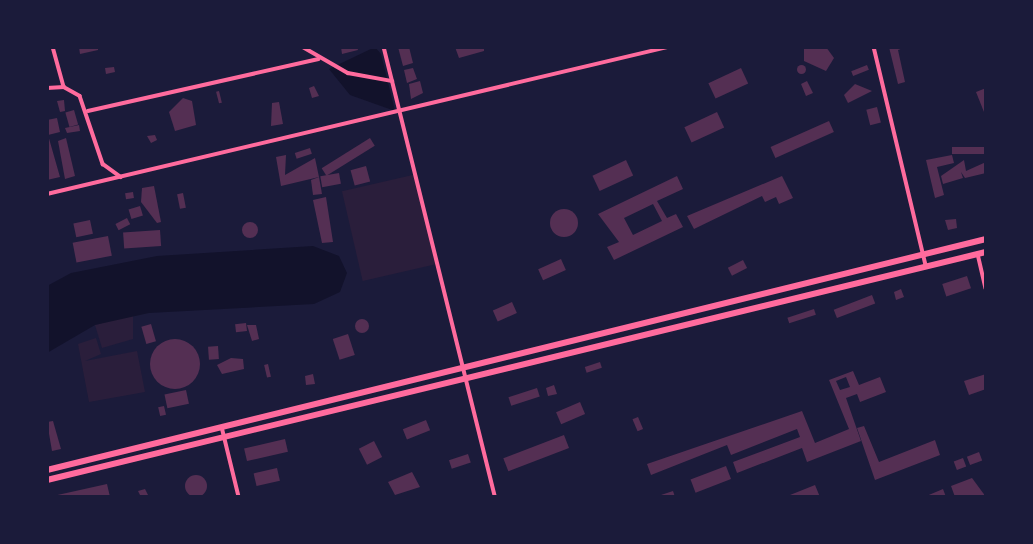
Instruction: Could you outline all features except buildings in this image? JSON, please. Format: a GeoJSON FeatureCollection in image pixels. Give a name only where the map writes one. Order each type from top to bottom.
{"type":"FeatureCollection","features":[{"type":"Feature","properties":{"kind":"main road"},"geometry":{"type":"LineString","coordinates":[[47,470],[986,239]]}},
{"type":"Feature","properties":{"kind":"main road"},"geometry":{"type":"LineString","coordinates":[[47,480],[986,252]]}},
{"type":"Feature","properties":{"kind":"main road"},"geometry":{"type":"LineString","coordinates":[[767,294],[770,304]]}},
{"type":"Feature","properties":{"kind":"street"},"geometry":{"type":"LineString","coordinates":[[53,47],[64,87],[88,111],[103,164],[121,177]]}},
{"type":"Feature","properties":{"kind":"street"},"geometry":{"type":"LineString","coordinates":[[303,47],[318,59],[392,81]]}},
{"type":"Feature","properties":{"kind":"street"},"geometry":{"type":"LineString","coordinates":[[384,47],[495,497]]}},
{"type":"Feature","properties":{"kind":"street"},"geometry":{"type":"LineString","coordinates":[[47,194],[400,114],[668,47]]}},
{"type":"Feature","properties":{"kind":"street"},"geometry":{"type":"LineString","coordinates":[[874,47],[926,266]]}},
{"type":"Feature","properties":{"kind":"street"},"geometry":{"type":"LineString","coordinates":[[88,111],[318,59]]}},
{"type":"Feature","properties":{"kind":"street"},"geometry":{"type":"LineString","coordinates":[[47,88],[64,87]]}},
{"type":"Feature","properties":{"kind":"street"},"geometry":{"type":"LineString","coordinates":[[978,254],[986,288]]}},
{"type":"Feature","properties":{"kind":"street"},"geometry":{"type":"LineString","coordinates":[[222,427],[239,497]]}},
{"type":"Feature","properties":{"kind":"shaded area"},"geometry":{"type":"Polygon","coordinates":[[[375,47],[381,54],[395,111],[350,95],[329,69],[375,47]]]}},
{"type":"Feature","properties":{"kind":"shaded area"},"geometry":{"type":"Polygon","coordinates":[[[417,174],[438,264],[363,281],[342,191],[417,174]]]}},
{"type":"Feature","properties":{"kind":"shaded area"},"geometry":{"type":"Polygon","coordinates":[[[313,246],[339,256],[347,273],[340,292],[314,304],[149,313],[95,325],[47,353],[47,286],[71,273],[157,256],[313,246]]]}},
{"type":"Feature","properties":{"kind":"shaded area"},"geometry":{"type":"Polygon","coordinates":[[[133,314],[133,339],[102,348],[95,325],[133,314]]]}},
{"type":"Feature","properties":{"kind":"shaded area"},"geometry":{"type":"Polygon","coordinates":[[[96,338],[101,354],[85,361],[137,351],[145,392],[89,402],[78,344],[96,338]]]}}]}
